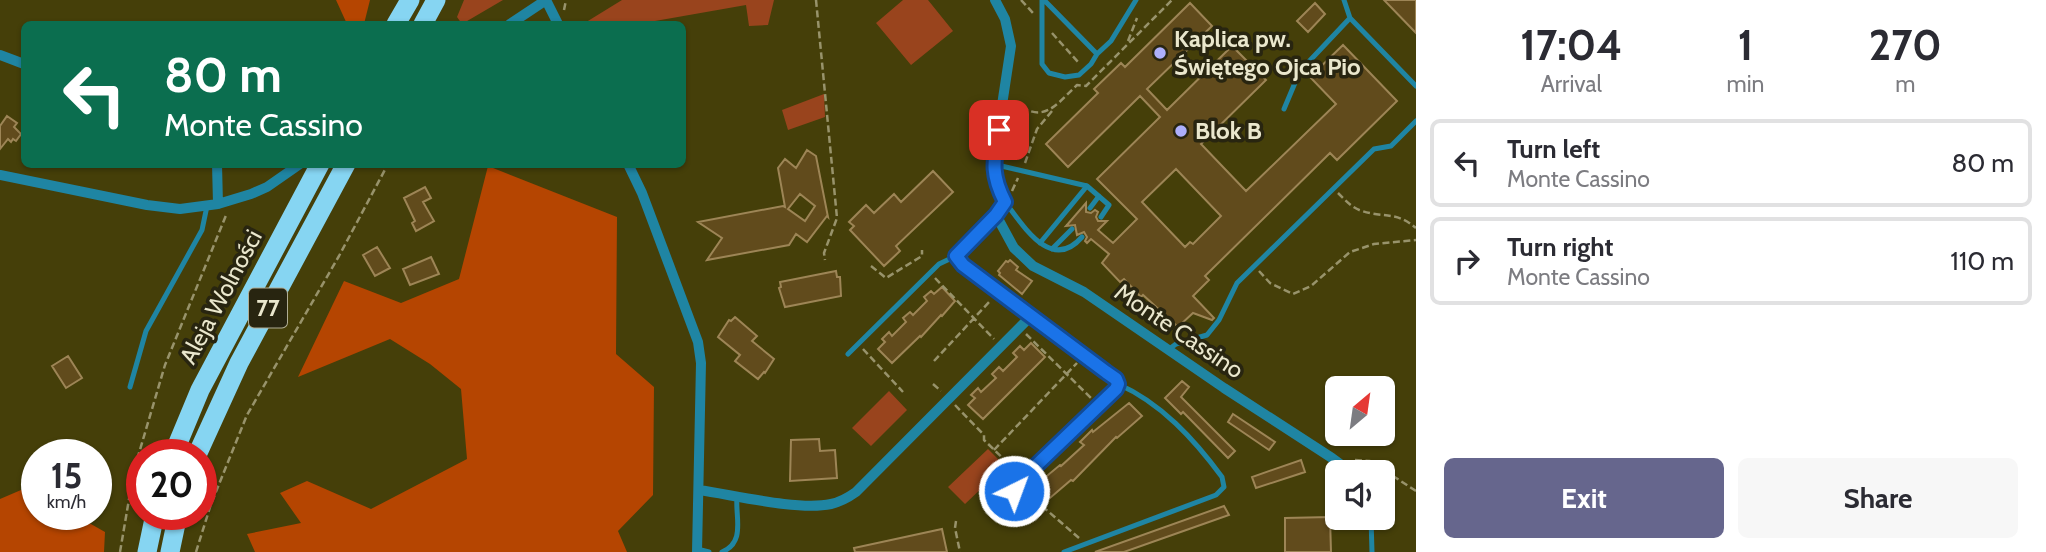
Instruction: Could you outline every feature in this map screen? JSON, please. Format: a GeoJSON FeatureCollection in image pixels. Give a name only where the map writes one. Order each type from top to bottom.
{"type":"FeatureCollection","features":[{"type":"Feature","properties":{"kind":"highway"},"geometry":{"type":"LineString","coordinates":[[399,21],[410,0]]}},
{"type":"Feature","properties":{"kind":"highway"},"geometry":{"type":"LineString","coordinates":[[425,21],[436,0]]}},
{"type":"Feature","properties":{"kind":"highway","name":"Aleja Wolności"},"geometry":{"type":"LineString","coordinates":[[180,439],[200,390],[318,168]]}},
{"type":"Feature","properties":{"kind":"highway","name":"Aleja Wolności"},"geometry":{"type":"LineString","coordinates":[[204,439],[239,363],[344,168]]}},
{"type":"Feature","properties":{"kind":"highway"},"geometry":{"type":"LineString","coordinates":[[146,552],[151,530]]}},
{"type":"Feature","properties":{"kind":"highway"},"geometry":{"type":"LineString","coordinates":[[170,552],[175,530]]}},
{"type":"Feature","properties":{"kind":"street"},"geometry":{"type":"LineString","coordinates":[[514,21],[546,0],[556,21]]}},
{"type":"Feature","properties":{"kind":"street"},"geometry":{"type":"LineString","coordinates":[[995,0],[1005,19],[1011,46],[993,164],[998,188],[1005,202],[956,256],[963,265],[1116,379],[1118,384]]}},
{"type":"Feature","properties":{"kind":"street"},"geometry":{"type":"LineString","coordinates":[[0,55],[21,63]]}},
{"type":"Feature","properties":{"kind":"street"},"geometry":{"type":"LineString","coordinates":[[217,168],[217,204]]}},
{"type":"Feature","properties":{"kind":"street"},"geometry":{"type":"LineString","coordinates":[[0,175],[162,208],[180,209],[217,204],[267,187],[294,168]]}},
{"type":"Feature","properties":{"kind":"street"},"geometry":{"type":"LineString","coordinates":[[630,168],[698,342],[701,363],[697,550]]}},
{"type":"Feature","properties":{"kind":"street","name":"Monte Cassino"},"geometry":{"type":"LineString","coordinates":[[996,215],[1014,248],[1033,266],[1084,292],[1333,460]]}},
{"type":"Feature","properties":{"kind":"street"},"geometry":{"type":"LineString","coordinates":[[699,490],[807,505],[831,504],[846,499],[856,492],[945,395],[1030,317]]}},
{"type":"Feature","properties":{"kind":"lane"},"geometry":{"type":"LineString","coordinates":[[1043,0],[1042,64],[1049,73],[1065,77],[1079,75],[1091,64],[1111,41],[1136,0]]}},
{"type":"Feature","properties":{"kind":"lane"},"geometry":{"type":"LineString","coordinates":[[1043,0],[1097,54]]}},
{"type":"Feature","properties":{"kind":"lane"},"geometry":{"type":"LineString","coordinates":[[1344,0],[1350,18],[1416,86]]}},
{"type":"Feature","properties":{"kind":"lane"},"geometry":{"type":"LineString","coordinates":[[1284,109],[1300,71],[1350,18]]}},
{"type":"Feature","properties":{"kind":"lane"},"geometry":{"type":"LineString","coordinates":[[1168,350],[1175,344],[1207,335],[1219,320],[1231,290],[1374,149],[1391,146],[1416,121]]}},
{"type":"Feature","properties":{"kind":"lane"},"geometry":{"type":"LineString","coordinates":[[993,164],[1023,167],[1087,186],[1109,205],[1101,216]]}},
{"type":"Feature","properties":{"kind":"lane"},"geometry":{"type":"LineString","coordinates":[[1040,243],[1087,186]]}},
{"type":"Feature","properties":{"kind":"lane"},"geometry":{"type":"LineString","coordinates":[[1090,208],[1099,196]]}},
{"type":"Feature","properties":{"kind":"lane"},"geometry":{"type":"LineString","coordinates":[[1005,202],[1040,243],[1052,249],[1062,250],[1074,246],[1082,237]]}},
{"type":"Feature","properties":{"kind":"lane"},"geometry":{"type":"LineString","coordinates":[[130,387],[146,331],[217,204]]}},
{"type":"Feature","properties":{"kind":"lane"},"geometry":{"type":"LineString","coordinates":[[1052,249],[1072,229]]}},
{"type":"Feature","properties":{"kind":"lane"},"geometry":{"type":"LineString","coordinates":[[848,354],[939,264],[956,256]]}},
{"type":"Feature","properties":{"kind":"lane"},"geometry":{"type":"LineString","coordinates":[[1024,516],[1011,501],[1019,482],[1118,384],[1160,408],[1222,477],[1223,487],[1216,495],[1064,552]]}},
{"type":"Feature","properties":{"kind":"lane"},"geometry":{"type":"LineString","coordinates":[[722,552],[737,539],[737,497]]}},
{"type":"Feature","properties":{"kind":"lane"},"geometry":{"type":"LineString","coordinates":[[1371,530],[1372,552]]}},
{"type":"Feature","properties":{"kind":"lane"},"geometry":{"type":"LineString","coordinates":[[697,550],[709,552]]}},
{"type":"Feature","properties":{"kind":"path"},"geometry":{"type":"LineString","coordinates":[[816,0],[837,218],[824,253],[825,260]]}},
{"type":"Feature","properties":{"kind":"path"},"geometry":{"type":"LineString","coordinates":[[1128,43],[1131,29],[1140,12]]}},
{"type":"Feature","properties":{"kind":"path"},"geometry":{"type":"LineString","coordinates":[[1009,111],[1011,99]]}},
{"type":"Feature","properties":{"kind":"path"},"geometry":{"type":"LineString","coordinates":[[1005,202],[1023,167],[1037,129],[1054,108]]}},
{"type":"Feature","properties":{"kind":"path"},"geometry":{"type":"LineString","coordinates":[[1017,162],[1023,167]]}},
{"type":"Feature","properties":{"kind":"path"},"geometry":{"type":"LineString","coordinates":[[196,552],[215,493],[247,415],[339,256],[386,168]]}},
{"type":"Feature","properties":{"kind":"path"},"geometry":{"type":"LineString","coordinates":[[1334,189],[1352,206],[1362,211],[1397,216],[1416,228]]}},
{"type":"Feature","properties":{"kind":"path"},"geometry":{"type":"LineString","coordinates":[[120,552],[134,470],[165,365],[227,213],[217,204]]}},
{"type":"Feature","properties":{"kind":"path"},"geometry":{"type":"LineString","coordinates":[[1255,266],[1270,284],[1293,294],[1311,286],[1350,252],[1374,244],[1416,240]]}},
{"type":"Feature","properties":{"kind":"path"},"geometry":{"type":"LineString","coordinates":[[871,266],[886,278],[922,256],[922,250]]}},
{"type":"Feature","properties":{"kind":"path"},"geometry":{"type":"LineString","coordinates":[[930,273],[988,333]]}},
{"type":"Feature","properties":{"kind":"path"},"geometry":{"type":"LineString","coordinates":[[934,361],[998,292]]}},
{"type":"Feature","properties":{"kind":"path"},"geometry":{"type":"LineString","coordinates":[[1020,327],[1099,405]]}},
{"type":"Feature","properties":{"kind":"path"},"geometry":{"type":"LineString","coordinates":[[858,344],[903,392]]}},
{"type":"Feature","properties":{"kind":"path"},"geometry":{"type":"LineString","coordinates":[[994,450],[1084,356]]}},
{"type":"Feature","properties":{"kind":"path"},"geometry":{"type":"LineString","coordinates":[[933,384],[1015,470]]}},
{"type":"Feature","properties":{"kind":"path"},"geometry":{"type":"LineString","coordinates":[[1395,477],[1416,491]]}},
{"type":"Feature","properties":{"kind":"path"},"geometry":{"type":"LineString","coordinates":[[1042,506],[1048,513],[1064,522],[1085,544]]}},
{"type":"Feature","properties":{"kind":"path"},"geometry":{"type":"LineString","coordinates":[[956,522],[960,552]]}},
{"type":"Feature","properties":{"kind":"shaded area"},"geometry":{"type":"Polygon","coordinates":[[[336,0],[370,0],[365,21],[346,21],[336,0]]]}},
{"type":"Feature","properties":{"kind":"shaded area"},"geometry":{"type":"Polygon","coordinates":[[[464,0],[503,0],[467,21],[460,21],[457,17],[464,0]]]}},
{"type":"Feature","properties":{"kind":"shaded area"},"geometry":{"type":"Polygon","coordinates":[[[622,0],[774,0],[768,25],[749,26],[746,5],[655,21],[588,21],[622,0]]]}},
{"type":"Feature","properties":{"kind":"shaded area"},"geometry":{"type":"Polygon","coordinates":[[[903,0],[928,0],[953,31],[911,65],[876,23],[903,0]]]}},
{"type":"Feature","properties":{"kind":"shaded area"},"geometry":{"type":"Polygon","coordinates":[[[824,94],[825,117],[788,130],[782,110],[824,94]]]}},
{"type":"Feature","properties":{"kind":"shaded area"},"geometry":{"type":"Polygon","coordinates":[[[487,168],[617,217],[616,354],[654,387],[653,495],[618,531],[627,552],[255,552],[247,534],[301,523],[280,493],[307,481],[371,509],[467,459],[461,389],[430,364],[390,339],[298,377],[344,281],[401,303],[459,279],[487,168]]]}},
{"type":"Feature","properties":{"kind":"shaded area"},"geometry":{"type":"Polygon","coordinates":[[[889,391],[907,410],[871,446],[852,428],[889,391]]]}},
{"type":"Feature","properties":{"kind":"shaded area"},"geometry":{"type":"Polygon","coordinates":[[[988,449],[1005,466],[965,504],[948,487],[988,449]]]}},
{"type":"Feature","properties":{"kind":"shaded area"},"geometry":{"type":"Polygon","coordinates":[[[21,490],[21,530],[101,530],[105,532],[104,552],[0,552],[0,499],[21,490]]]}},
{"type":"Feature","properties":{"kind":"building"},"geometry":{"type":"Polygon","coordinates":[[[1384,0],[1416,0],[1416,33],[1384,0]]]}},
{"type":"Feature","properties":{"kind":"building"},"geometry":{"type":"Polygon","coordinates":[[[1190,3],[1212,26],[1147,89],[1167,110],[1232,46],[1266,80],[1201,144],[1246,191],[1336,104],[1310,77],[1343,45],[1397,101],[1337,160],[1330,153],[1205,276],[1209,280],[1193,296],[1214,318],[1212,320],[1193,313],[1178,327],[1143,295],[1141,297],[1124,279],[1120,282],[1102,263],[1109,254],[1091,239],[1087,243],[1084,232],[1077,235],[1075,225],[1066,226],[1086,203],[1086,212],[1095,210],[1098,212],[1098,221],[1107,221],[1098,230],[1113,243],[1137,219],[1097,179],[1160,117],[1140,96],[1068,167],[1046,144],[1098,93],[1094,89],[1121,63],[1125,67],[1190,3]],[[1176,169],[1142,202],[1185,247],[1190,242],[1193,244],[1221,216],[1176,169]]]}},
{"type":"Feature","properties":{"kind":"building"},"geometry":{"type":"Polygon","coordinates":[[[1315,3],[1325,14],[1308,32],[1297,21],[1315,3]]]}},
{"type":"Feature","properties":{"kind":"building"},"geometry":{"type":"Polygon","coordinates":[[[7,116],[17,123],[14,127],[21,134],[16,141],[13,139],[11,142],[8,139],[0,149],[0,126],[7,116]]]}},
{"type":"Feature","properties":{"kind":"building"},"geometry":{"type":"Polygon","coordinates":[[[807,150],[816,156],[828,217],[807,242],[796,234],[789,245],[707,260],[722,238],[698,222],[785,207],[778,168],[785,159],[796,168],[807,150]],[[800,194],[788,209],[805,221],[815,206],[800,194]]]}},
{"type":"Feature","properties":{"kind":"building"},"geometry":{"type":"Polygon","coordinates":[[[933,171],[953,192],[896,246],[900,251],[884,266],[850,230],[854,226],[849,222],[866,205],[874,213],[894,194],[901,202],[933,171]]]}},
{"type":"Feature","properties":{"kind":"building"},"geometry":{"type":"Polygon","coordinates":[[[425,187],[431,198],[423,202],[434,221],[416,231],[412,223],[415,221],[404,198],[425,187]]]}},
{"type":"Feature","properties":{"kind":"building"},"geometry":{"type":"Polygon","coordinates":[[[377,247],[390,268],[375,276],[363,255],[377,247]]]}},
{"type":"Feature","properties":{"kind":"building"},"geometry":{"type":"Polygon","coordinates":[[[431,257],[439,274],[410,285],[403,269],[431,257]]]}},
{"type":"Feature","properties":{"kind":"building"},"geometry":{"type":"Polygon","coordinates":[[[1010,260],[1018,267],[1016,270],[1032,281],[1022,294],[999,275],[998,271],[1010,260]]]}},
{"type":"Feature","properties":{"kind":"building"},"geometry":{"type":"Polygon","coordinates":[[[836,271],[837,277],[840,277],[841,296],[785,307],[779,288],[780,282],[836,271]]]}},
{"type":"Feature","properties":{"kind":"building"},"geometry":{"type":"Polygon","coordinates":[[[942,287],[955,301],[892,363],[878,349],[885,342],[882,339],[889,332],[892,336],[906,322],[903,318],[910,312],[913,315],[927,301],[924,297],[931,291],[934,294],[942,287]]]}},
{"type":"Feature","properties":{"kind":"building"},"geometry":{"type":"Polygon","coordinates":[[[735,317],[757,336],[752,341],[774,359],[758,379],[735,361],[740,355],[718,337],[729,320],[735,317]]]}},
{"type":"Feature","properties":{"kind":"building"},"geometry":{"type":"Polygon","coordinates":[[[1031,343],[1045,357],[983,419],[968,405],[975,398],[971,395],[978,388],[981,392],[996,378],[992,374],[999,367],[1003,371],[1017,357],[1013,353],[1020,346],[1024,350],[1031,343]]]}},
{"type":"Feature","properties":{"kind":"building"},"geometry":{"type":"Polygon","coordinates":[[[68,356],[82,378],[66,388],[52,366],[68,356]]]}},
{"type":"Feature","properties":{"kind":"building"},"geometry":{"type":"Polygon","coordinates":[[[1182,381],[1189,387],[1181,397],[1235,451],[1228,458],[1183,412],[1181,414],[1165,398],[1182,381]]]}},
{"type":"Feature","properties":{"kind":"building"},"geometry":{"type":"Polygon","coordinates":[[[1129,403],[1142,416],[1116,437],[1073,481],[1050,498],[1036,485],[1084,445],[1080,442],[1092,430],[1093,432],[1129,403]]]}},
{"type":"Feature","properties":{"kind":"building"},"geometry":{"type":"Polygon","coordinates":[[[1233,414],[1275,442],[1269,450],[1228,422],[1233,414]]]}},
{"type":"Feature","properties":{"kind":"building"},"geometry":{"type":"Polygon","coordinates":[[[819,439],[820,451],[835,450],[837,478],[790,481],[791,440],[819,439]]]}},
{"type":"Feature","properties":{"kind":"building"},"geometry":{"type":"Polygon","coordinates":[[[1301,460],[1305,472],[1256,488],[1252,477],[1301,460]]]}},
{"type":"Feature","properties":{"kind":"building"},"geometry":{"type":"Polygon","coordinates":[[[1224,506],[1229,515],[1124,552],[1095,552],[1224,506]]]}},
{"type":"Feature","properties":{"kind":"building"},"geometry":{"type":"Polygon","coordinates":[[[1325,517],[1325,530],[1330,530],[1331,552],[1285,552],[1285,518],[1325,517]]]}},
{"type":"Feature","properties":{"kind":"building"},"geometry":{"type":"Polygon","coordinates":[[[942,529],[947,552],[855,552],[854,548],[942,529]]]}},
{"type":"Feature","properties":{"kind":"place","name":"Kaplica pw. Świętego Ojca Pio"},"geometry":{"type":"Point","coordinates":[1160,53]}},
{"type":"Feature","properties":{"kind":"place","name":"Blok B"},"geometry":{"type":"Point","coordinates":[1181,131]}},
{"type":"Feature","properties":{"kind":"route"},"geometry":{"type":"LineString","coordinates":[[999,130],[993,164],[998,188],[1005,202],[956,256],[963,265],[1116,379],[1118,384],[1116,389],[1019,482],[1014,491]]}}]}
